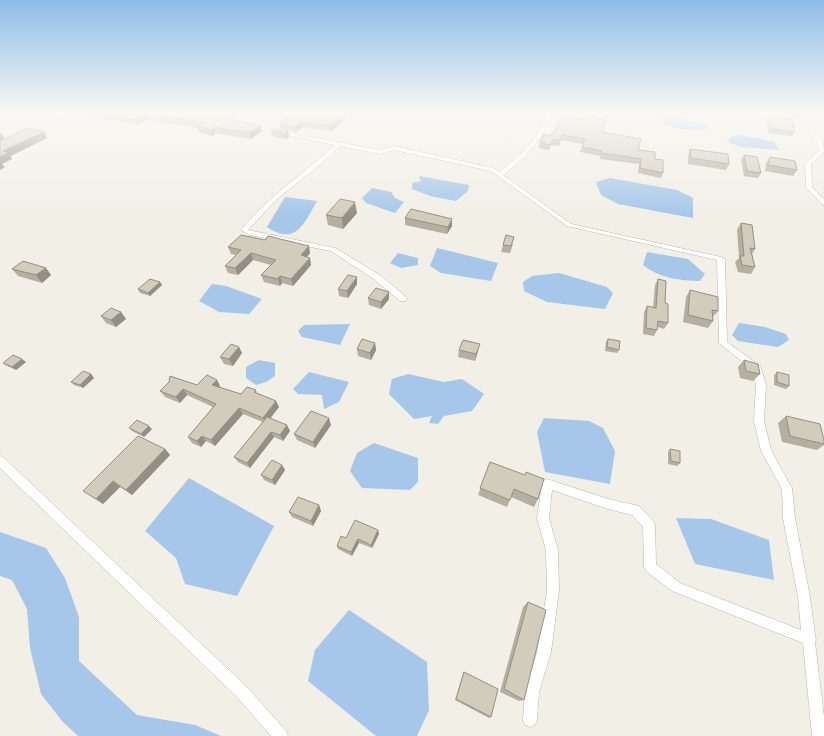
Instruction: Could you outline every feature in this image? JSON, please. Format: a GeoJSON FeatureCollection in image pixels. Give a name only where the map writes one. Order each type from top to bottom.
{"type":"FeatureCollection","features":[{"type":"Feature","properties":{"kind":"street"},"geometry":{"type":"LineString","coordinates":[[335,147],[274,199],[244,230],[250,233],[333,249],[377,277],[403,299]]}},
{"type":"Feature","properties":{"kind":"street"},"geometry":{"type":"LineString","coordinates":[[356,147],[380,152],[394,148],[493,170],[569,226],[721,259],[723,343],[757,368],[760,385],[759,421],[766,451],[787,488],[789,518],[804,596],[810,640],[819,736]]}},
{"type":"Feature","properties":{"kind":"street"},"geometry":{"type":"LineString","coordinates":[[500,174],[511,166],[529,147]]}},
{"type":"Feature","properties":{"kind":"street"},"geometry":{"type":"LineString","coordinates":[[821,147],[822,151],[808,164],[809,187],[824,203]]}},
{"type":"Feature","properties":{"kind":"street"},"geometry":{"type":"LineString","coordinates":[[0,461],[243,693],[281,736]]}},
{"type":"Feature","properties":{"kind":"street"},"geometry":{"type":"LineString","coordinates":[[530,720],[532,692],[544,652],[553,591],[552,550],[543,518],[547,484],[608,504],[635,510],[649,525],[650,567],[676,587],[810,640]]}},
{"type":"Feature","properties":{"kind":"water"},"geometry":{"type":"Polygon","coordinates":[[[746,147],[777,147],[778,150],[746,147]]]}},
{"type":"Feature","properties":{"kind":"water"},"geometry":{"type":"Polygon","coordinates":[[[419,176],[469,185],[468,191],[456,201],[430,196],[412,189],[412,183],[421,181],[419,176]]]}},
{"type":"Feature","properties":{"kind":"water"},"geometry":{"type":"Polygon","coordinates":[[[610,178],[677,190],[693,198],[693,218],[618,204],[601,195],[596,182],[610,178]]]}},
{"type":"Feature","properties":{"kind":"water"},"geometry":{"type":"Polygon","coordinates":[[[372,188],[391,192],[395,198],[404,202],[395,213],[366,203],[362,198],[372,188]]]}},
{"type":"Feature","properties":{"kind":"water"},"geometry":{"type":"Polygon","coordinates":[[[285,197],[317,201],[304,224],[292,233],[285,234],[267,227],[285,197]]]}},
{"type":"Feature","properties":{"kind":"water"},"geometry":{"type":"Polygon","coordinates":[[[437,248],[498,263],[491,281],[441,273],[430,266],[437,248]]]}},
{"type":"Feature","properties":{"kind":"water"},"geometry":{"type":"Polygon","coordinates":[[[647,252],[688,259],[705,274],[700,281],[663,276],[643,265],[647,252]]]}},
{"type":"Feature","properties":{"kind":"water"},"geometry":{"type":"Polygon","coordinates":[[[398,253],[418,258],[418,265],[401,268],[390,263],[398,253]]]}},
{"type":"Feature","properties":{"kind":"water"},"geometry":{"type":"Polygon","coordinates":[[[559,273],[607,287],[613,293],[605,309],[547,302],[524,291],[523,282],[532,276],[559,273]]]}},
{"type":"Feature","properties":{"kind":"water"},"geometry":{"type":"Polygon","coordinates":[[[212,284],[226,286],[262,299],[249,314],[219,312],[199,301],[212,284]]]}},
{"type":"Feature","properties":{"kind":"water"},"geometry":{"type":"Polygon","coordinates":[[[739,323],[765,327],[786,334],[789,340],[778,347],[738,341],[732,335],[739,323]]]}},
{"type":"Feature","properties":{"kind":"water"},"geometry":{"type":"Polygon","coordinates":[[[350,324],[340,345],[302,337],[298,331],[304,325],[350,324]]]}},
{"type":"Feature","properties":{"kind":"water"},"geometry":{"type":"Polygon","coordinates":[[[259,360],[275,363],[275,376],[266,382],[256,385],[246,378],[246,367],[259,360]]]}},
{"type":"Feature","properties":{"kind":"water"},"geometry":{"type":"Polygon","coordinates":[[[309,372],[349,382],[339,402],[324,409],[322,395],[298,394],[293,389],[309,372]]]}},
{"type":"Feature","properties":{"kind":"water"},"geometry":{"type":"Polygon","coordinates":[[[408,374],[444,382],[462,379],[484,394],[472,411],[444,416],[438,424],[429,423],[432,416],[414,419],[389,394],[392,379],[408,374]]]}},
{"type":"Feature","properties":{"kind":"water"},"geometry":{"type":"Polygon","coordinates":[[[544,418],[589,421],[603,428],[615,451],[610,484],[545,472],[537,432],[544,418]]]}},
{"type":"Feature","properties":{"kind":"water"},"geometry":{"type":"Polygon","coordinates":[[[374,443],[418,458],[418,482],[410,490],[362,488],[350,471],[357,453],[374,443]]]}},
{"type":"Feature","properties":{"kind":"water"},"geometry":{"type":"Polygon","coordinates":[[[189,478],[274,526],[237,596],[185,584],[176,558],[145,531],[189,478]]]}},
{"type":"Feature","properties":{"kind":"water"},"geometry":{"type":"Polygon","coordinates":[[[676,518],[711,519],[769,540],[774,580],[695,564],[676,518]]]}},
{"type":"Feature","properties":{"kind":"water"},"geometry":{"type":"Polygon","coordinates":[[[0,532],[46,548],[65,578],[79,617],[79,661],[137,715],[195,725],[221,736],[78,736],[62,721],[41,694],[30,648],[27,609],[12,580],[0,576],[0,532]]]}},
{"type":"Feature","properties":{"kind":"water"},"geometry":{"type":"Polygon","coordinates":[[[349,610],[427,662],[429,710],[417,736],[376,736],[308,681],[315,650],[349,610]]]}},
{"type":"Feature","properties":{"kind":"building"},"geometry":{"type":"Polygon","coordinates":[[[0,147],[11,147],[3,151],[8,153],[0,157],[0,147]]]}},
{"type":"Feature","properties":{"kind":"building"},"geometry":{"type":"Polygon","coordinates":[[[584,147],[639,147],[638,150],[655,152],[655,159],[663,160],[663,173],[640,168],[641,159],[602,153],[602,151],[584,147]]]}},
{"type":"Feature","properties":{"kind":"building"},"geometry":{"type":"Polygon","coordinates":[[[690,149],[728,154],[729,164],[691,158],[690,149]]]}},
{"type":"Feature","properties":{"kind":"building"},"geometry":{"type":"Polygon","coordinates":[[[744,155],[757,157],[761,173],[747,171],[744,155]]]}},
{"type":"Feature","properties":{"kind":"building"},"geometry":{"type":"Polygon","coordinates":[[[770,157],[795,161],[797,170],[768,165],[770,157]]]}},
{"type":"Feature","properties":{"kind":"building"},"geometry":{"type":"Polygon","coordinates":[[[340,199],[355,202],[342,218],[326,215],[340,199]]]}},
{"type":"Feature","properties":{"kind":"building"},"geometry":{"type":"Polygon","coordinates":[[[411,209],[452,219],[448,227],[405,218],[411,209]]]}},
{"type":"Feature","properties":{"kind":"building"},"geometry":{"type":"Polygon","coordinates":[[[741,223],[752,225],[755,249],[750,248],[755,267],[742,265],[740,256],[744,256],[741,223]]]}},
{"type":"Feature","properties":{"kind":"building"},"geometry":{"type":"Polygon","coordinates":[[[241,235],[265,240],[268,236],[309,246],[301,255],[310,258],[291,279],[280,276],[278,279],[261,275],[276,260],[251,253],[235,268],[225,266],[241,250],[228,247],[241,235]]]}},
{"type":"Feature","properties":{"kind":"building"},"geometry":{"type":"Polygon","coordinates":[[[506,235],[514,237],[511,246],[503,245],[506,235]]]}},
{"type":"Feature","properties":{"kind":"building"},"geometry":{"type":"Polygon","coordinates":[[[23,261],[46,268],[36,275],[12,269],[23,261]]]}},
{"type":"Feature","properties":{"kind":"building"},"geometry":{"type":"Polygon","coordinates":[[[348,275],[357,277],[347,291],[338,289],[348,275]]]}},
{"type":"Feature","properties":{"kind":"building"},"geometry":{"type":"Polygon","coordinates":[[[150,279],[160,282],[148,293],[138,289],[150,279]]]}},
{"type":"Feature","properties":{"kind":"building"},"geometry":{"type":"Polygon","coordinates":[[[658,279],[666,281],[665,303],[668,304],[668,323],[658,321],[657,330],[646,328],[647,306],[656,308],[658,279]]]}},
{"type":"Feature","properties":{"kind":"building"},"geometry":{"type":"Polygon","coordinates":[[[376,288],[389,292],[381,302],[368,298],[376,288]]]}},
{"type":"Feature","properties":{"kind":"building"},"geometry":{"type":"Polygon","coordinates":[[[690,290],[718,297],[718,311],[712,310],[713,321],[688,315],[690,290]]]}},
{"type":"Feature","properties":{"kind":"building"},"geometry":{"type":"Polygon","coordinates":[[[111,308],[121,312],[111,320],[101,316],[111,308]]]}},
{"type":"Feature","properties":{"kind":"building"},"geometry":{"type":"Polygon","coordinates":[[[362,339],[375,343],[370,353],[357,349],[362,339]]]}},
{"type":"Feature","properties":{"kind":"building"},"geometry":{"type":"Polygon","coordinates":[[[608,339],[620,341],[619,350],[607,347],[608,339]]]}},
{"type":"Feature","properties":{"kind":"building"},"geometry":{"type":"Polygon","coordinates":[[[463,340],[480,344],[476,354],[459,350],[463,340]]]}},
{"type":"Feature","properties":{"kind":"building"},"geometry":{"type":"Polygon","coordinates":[[[231,344],[239,347],[229,359],[220,357],[231,344]]]}},
{"type":"Feature","properties":{"kind":"building"},"geometry":{"type":"Polygon","coordinates":[[[13,355],[22,359],[12,367],[3,363],[13,355]]]}},
{"type":"Feature","properties":{"kind":"building"},"geometry":{"type":"Polygon","coordinates":[[[744,360],[758,364],[760,374],[746,371],[744,360]]]}},
{"type":"Feature","properties":{"kind":"building"},"geometry":{"type":"Polygon","coordinates":[[[83,371],[91,374],[80,385],[71,382],[83,371]]]}},
{"type":"Feature","properties":{"kind":"building"},"geometry":{"type":"Polygon","coordinates":[[[777,372],[789,375],[789,386],[777,382],[777,372]]]}},
{"type":"Feature","properties":{"kind":"building"},"geometry":{"type":"Polygon","coordinates":[[[207,375],[217,380],[212,385],[241,394],[247,387],[276,401],[263,418],[239,408],[211,440],[202,436],[197,441],[188,437],[216,404],[183,389],[176,397],[160,391],[169,382],[170,376],[197,385],[207,375]]]}},
{"type":"Feature","properties":{"kind":"building"},"geometry":{"type":"Polygon","coordinates":[[[311,411],[329,418],[313,442],[294,434],[311,411]]]}},
{"type":"Feature","properties":{"kind":"building"},"geometry":{"type":"Polygon","coordinates":[[[786,416],[820,424],[824,444],[790,436],[786,416]]]}},
{"type":"Feature","properties":{"kind":"building"},"geometry":{"type":"Polygon","coordinates":[[[267,417],[287,425],[280,435],[271,432],[247,463],[234,457],[267,417]]]}},
{"type":"Feature","properties":{"kind":"building"},"geometry":{"type":"Polygon","coordinates":[[[137,420],[149,426],[141,434],[129,428],[137,420]]]}},
{"type":"Feature","properties":{"kind":"building"},"geometry":{"type":"Polygon","coordinates":[[[138,436],[165,449],[126,490],[113,481],[96,499],[83,491],[138,436]]]}},
{"type":"Feature","properties":{"kind":"building"},"geometry":{"type":"Polygon","coordinates":[[[670,449],[680,451],[680,463],[671,461],[670,449]]]}},
{"type":"Feature","properties":{"kind":"building"},"geometry":{"type":"Polygon","coordinates":[[[272,460],[282,465],[272,480],[261,475],[272,460]]]}},
{"type":"Feature","properties":{"kind":"building"},"geometry":{"type":"Polygon","coordinates":[[[490,462],[525,475],[526,472],[544,479],[538,499],[514,489],[510,500],[480,488],[490,462]]]}},
{"type":"Feature","properties":{"kind":"building"},"geometry":{"type":"Polygon","coordinates":[[[298,497],[319,505],[311,521],[289,512],[298,497]]]}},
{"type":"Feature","properties":{"kind":"building"},"geometry":{"type":"Polygon","coordinates":[[[355,520],[378,530],[371,545],[358,539],[351,552],[337,546],[341,536],[346,538],[355,520]]]}},
{"type":"Feature","properties":{"kind":"building"},"geometry":{"type":"Polygon","coordinates":[[[528,602],[546,610],[524,700],[504,689],[528,602]]]}},
{"type":"Feature","properties":{"kind":"building"},"geometry":{"type":"Polygon","coordinates":[[[464,672],[498,689],[491,717],[456,699],[464,672]]]}}]}
